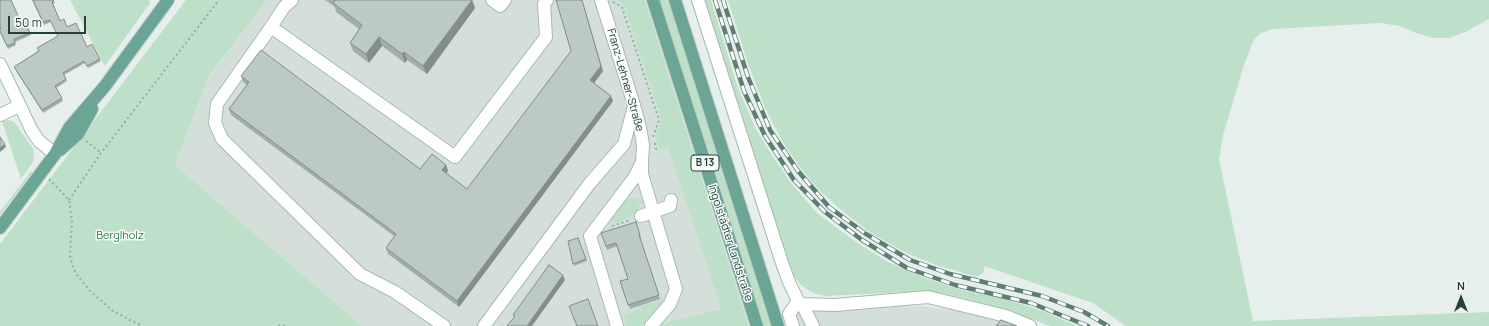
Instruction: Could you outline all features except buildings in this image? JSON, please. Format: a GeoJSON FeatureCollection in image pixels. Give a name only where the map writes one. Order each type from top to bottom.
{"type":"FeatureCollection","features":[{"type":"Feature","properties":{"kind":"main road"},"geometry":{"type":"LineString","coordinates":[[0,228],[55,154],[78,134],[105,86],[168,0]]}},
{"type":"Feature","properties":{"kind":"main road","name":"Ingolstädter Landstraße"},"geometry":{"type":"LineString","coordinates":[[653,0],[757,326]]}},
{"type":"Feature","properties":{"kind":"main road","name":"Ingolstädter Landstraße"},"geometry":{"type":"LineString","coordinates":[[675,0],[778,326]]}},
{"type":"Feature","properties":{"kind":"street"},"geometry":{"type":"LineString","coordinates":[[292,0],[284,8],[217,104],[215,123],[222,139],[360,274],[395,292],[444,326]]}},
{"type":"Feature","properties":{"kind":"street"},"geometry":{"type":"LineString","coordinates":[[492,0],[500,6],[505,0]]}},
{"type":"Feature","properties":{"kind":"street"},"geometry":{"type":"LineString","coordinates":[[271,27],[455,157],[546,37],[544,4],[547,0]]}},
{"type":"Feature","properties":{"kind":"street","name":"Franz-Lehner-Straße"},"geometry":{"type":"LineString","coordinates":[[601,0],[634,105],[642,139],[642,162],[634,178],[590,236],[618,326]]}},
{"type":"Feature","properties":{"kind":"street"},"geometry":{"type":"LineString","coordinates":[[698,0],[782,263],[789,282],[813,326]]}},
{"type":"Feature","properties":{"kind":"street"},"geometry":{"type":"LineString","coordinates":[[0,64],[32,131],[39,141],[55,154]]}},
{"type":"Feature","properties":{"kind":"street"},"geometry":{"type":"LineString","coordinates":[[484,326],[590,183],[624,144],[634,105]]}},
{"type":"Feature","properties":{"kind":"street"},"geometry":{"type":"LineString","coordinates":[[0,115],[20,106]]}},
{"type":"Feature","properties":{"kind":"street"},"geometry":{"type":"LineString","coordinates":[[642,162],[642,174],[676,288],[670,304],[651,326]]}},
{"type":"Feature","properties":{"kind":"street"},"geometry":{"type":"LineString","coordinates":[[641,216],[670,206],[671,200]]}},
{"type":"Feature","properties":{"kind":"street"},"geometry":{"type":"LineString","coordinates":[[800,303],[819,306],[928,297],[1006,316],[1030,326]]}},
{"type":"Feature","properties":{"kind":"street"},"geometry":{"type":"LineString","coordinates":[[793,326],[789,314],[800,303]]}},
{"type":"Feature","properties":{"kind":"path"},"geometry":{"type":"LineString","coordinates":[[69,200],[102,153],[219,0]]}},
{"type":"Feature","properties":{"kind":"path"},"geometry":{"type":"LineString","coordinates":[[610,0],[622,7],[659,120],[653,137],[657,152]]}},
{"type":"Feature","properties":{"kind":"path"},"geometry":{"type":"LineString","coordinates":[[85,140],[102,153]]}},
{"type":"Feature","properties":{"kind":"path"},"geometry":{"type":"LineString","coordinates":[[42,173],[69,200],[72,222],[70,256],[77,275],[90,291],[113,311],[142,326]]}},
{"type":"Feature","properties":{"kind":"path"},"geometry":{"type":"LineString","coordinates":[[609,227],[641,216]]}},
{"type":"Feature","properties":{"kind":"path"},"geometry":{"type":"LineString","coordinates":[[626,221],[628,226]]}},
{"type":"Feature","properties":{"kind":"path"},"geometry":{"type":"LineString","coordinates":[[278,326],[282,324],[285,326]]}},
{"type":"Feature","properties":{"kind":"shaded area"},"geometry":{"type":"Polygon","coordinates":[[[267,0],[616,0],[624,5],[661,119],[655,136],[660,151],[668,148],[721,309],[662,323],[661,326],[362,326],[175,165],[209,77],[267,0]]]}},
{"type":"Feature","properties":{"kind":"shaded area"},"geometry":{"type":"Polygon","coordinates":[[[921,306],[965,312],[1017,326],[796,326],[793,314],[814,310],[921,306]]]}},
{"type":"Feature","properties":{"kind":"green space"},"geometry":{"type":"Polygon","coordinates":[[[70,0],[149,0],[150,3],[105,66],[70,0]]]}},
{"type":"Feature","properties":{"kind":"green space","name":"Berglholz"},"geometry":{"type":"Polygon","coordinates":[[[186,0],[267,0],[209,76],[175,165],[362,326],[0,326],[0,244],[186,0]]]}},
{"type":"Feature","properties":{"kind":"green space"},"geometry":{"type":"Polygon","coordinates":[[[616,0],[645,0],[749,326],[661,326],[662,323],[721,309],[668,148],[660,151],[655,136],[661,119],[624,5],[616,0]]]}},
{"type":"Feature","properties":{"kind":"green space"},"geometry":{"type":"Polygon","coordinates":[[[659,0],[669,0],[717,156],[772,326],[763,326],[659,0]]]}},
{"type":"Feature","properties":{"kind":"green space"},"geometry":{"type":"Polygon","coordinates":[[[704,0],[711,0],[738,88],[755,127],[791,183],[817,213],[856,242],[888,262],[931,280],[958,289],[1005,299],[1043,311],[1077,326],[1050,326],[1002,308],[951,295],[926,291],[826,296],[813,293],[801,285],[793,275],[787,262],[704,0]]]}},
{"type":"Feature","properties":{"kind":"green space"},"geometry":{"type":"Polygon","coordinates":[[[728,0],[1489,0],[1489,19],[1465,32],[1449,38],[1433,38],[1400,26],[1380,23],[1272,29],[1261,33],[1254,39],[1243,68],[1223,135],[1219,159],[1253,321],[1489,312],[1489,326],[1126,326],[1093,303],[984,266],[984,272],[977,277],[936,265],[906,253],[871,233],[841,210],[817,188],[801,169],[782,141],[765,108],[747,61],[728,0]]]}},
{"type":"Feature","properties":{"kind":"green space"},"geometry":{"type":"Polygon","coordinates":[[[8,120],[16,124],[33,149],[34,153],[33,162],[21,179],[2,121],[8,120]]]}},
{"type":"Feature","properties":{"kind":"green space"},"geometry":{"type":"Polygon","coordinates":[[[31,171],[33,172],[0,215],[0,212],[31,171]]]}},
{"type":"Feature","properties":{"kind":"green space"},"geometry":{"type":"Polygon","coordinates":[[[637,198],[644,202],[638,205],[641,214],[614,223],[609,219],[623,201],[637,198]]]}},
{"type":"Feature","properties":{"kind":"green space"},"geometry":{"type":"Polygon","coordinates":[[[665,299],[666,303],[641,326],[626,326],[624,315],[641,309],[641,306],[665,299]]]}},
{"type":"Feature","properties":{"kind":"railway"},"geometry":{"type":"LineString","coordinates":[[715,0],[744,91],[765,136],[794,180],[825,212],[862,240],[907,268],[955,285],[1031,303],[1088,326]]}},
{"type":"Feature","properties":{"kind":"railway"},"geometry":{"type":"LineString","coordinates":[[723,0],[748,77],[770,130],[798,171],[829,207],[866,234],[910,260],[950,274],[1042,296],[1084,312],[1108,326]]}}]}
